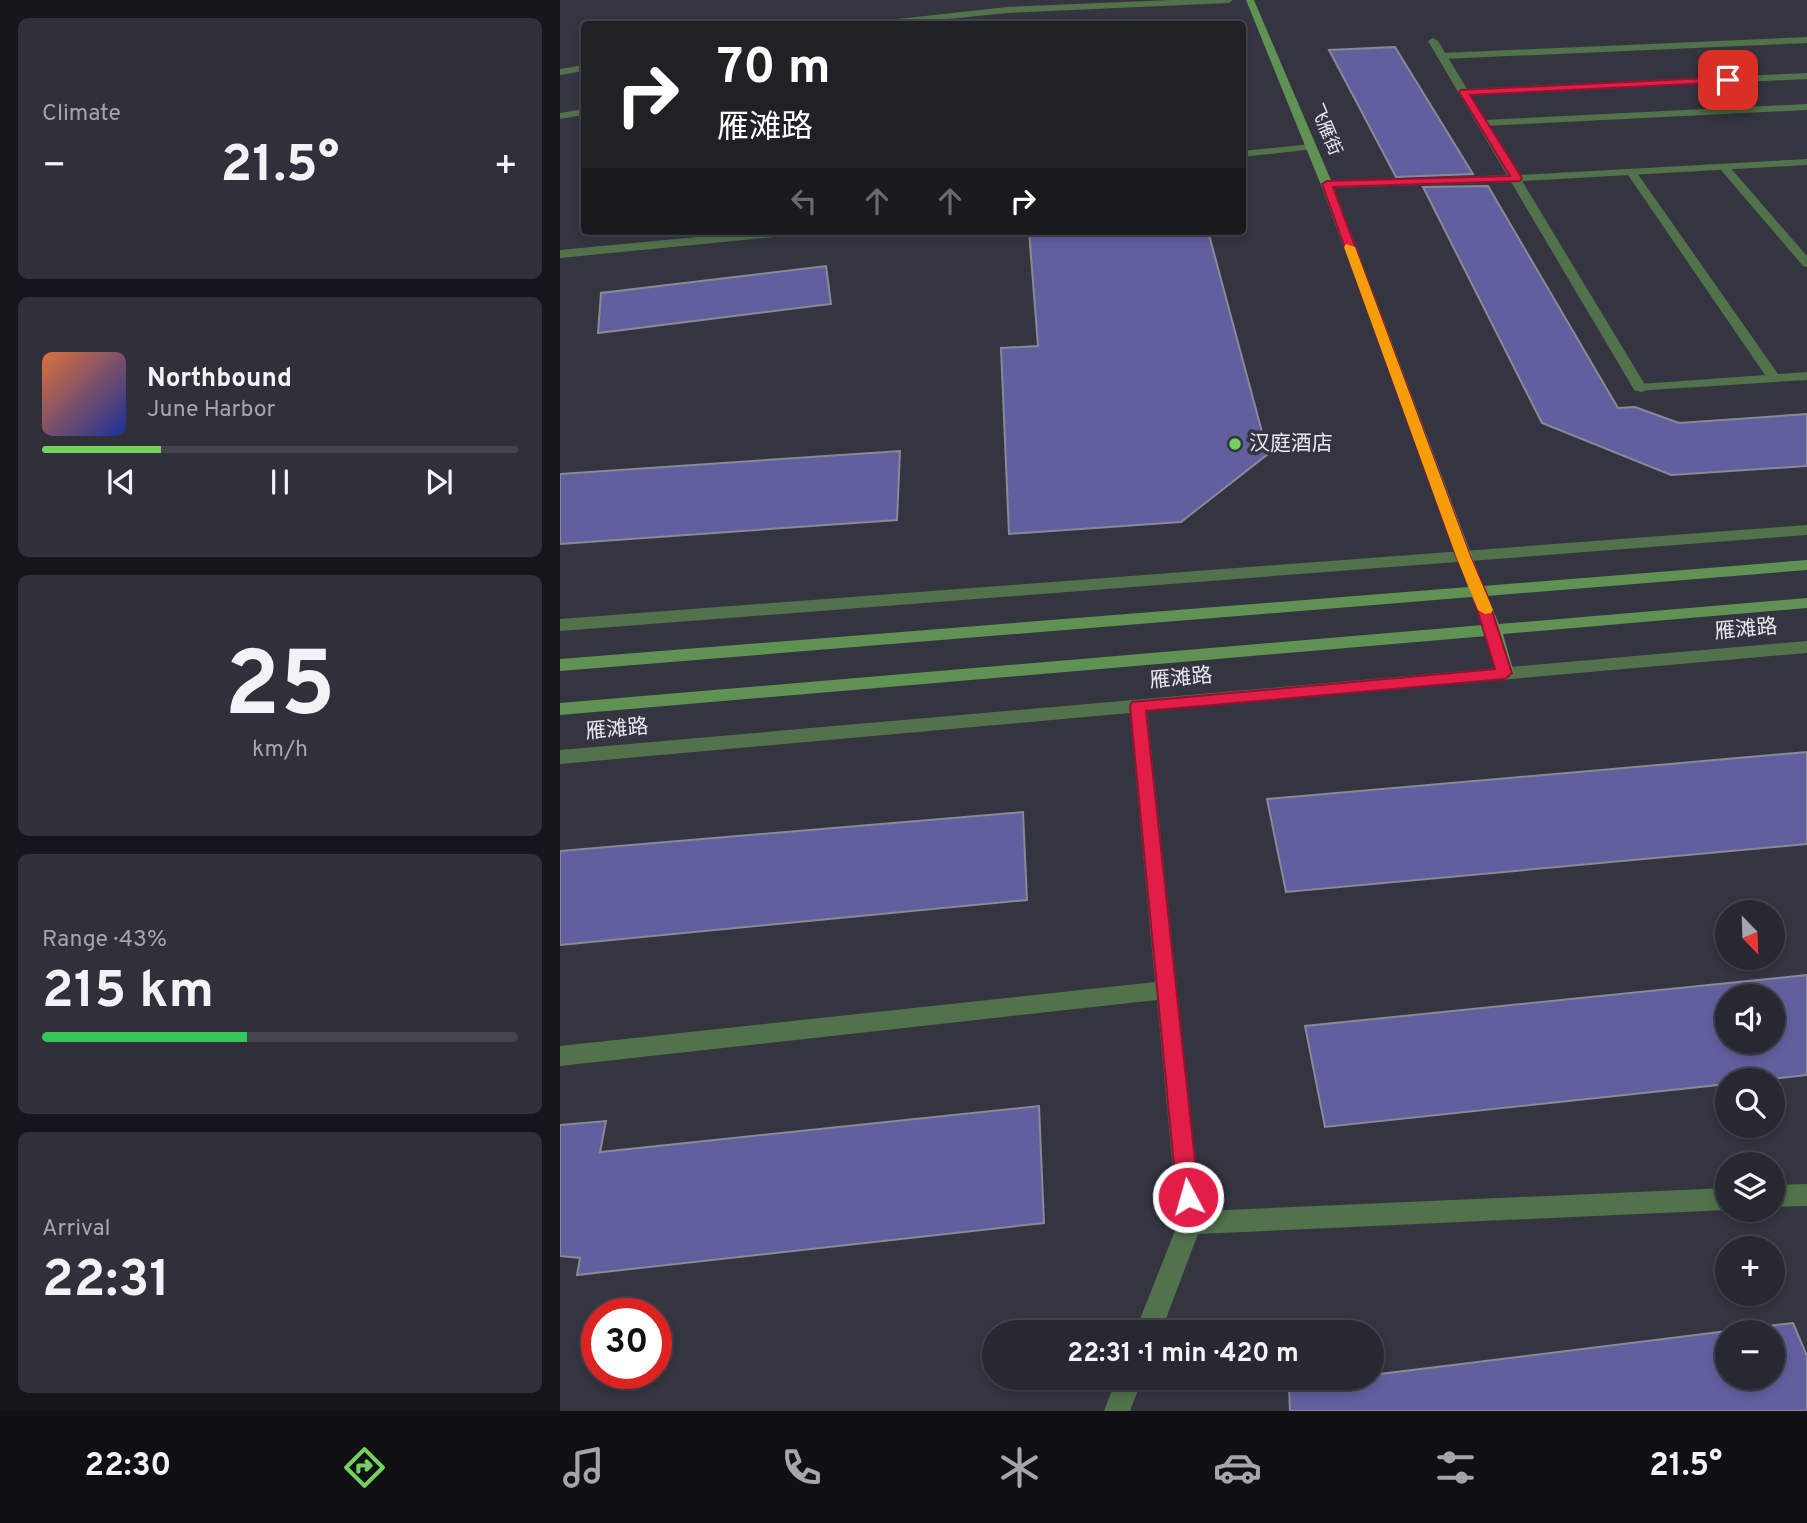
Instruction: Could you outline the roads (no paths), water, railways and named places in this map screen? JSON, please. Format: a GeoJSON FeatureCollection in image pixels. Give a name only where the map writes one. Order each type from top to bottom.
{"type":"FeatureCollection","features":[{"type":"Feature","properties":{"kind":"main road","name":"飞雁街"},"geometry":{"type":"LineString","coordinates":[[1250,0],[1327,184],[1463,556],[1493,629],[1505,673]]}},
{"type":"Feature","properties":{"kind":"main road"},"geometry":{"type":"LineString","coordinates":[[560,665],[1807,565]]}},
{"type":"Feature","properties":{"kind":"main road","name":"雁滩路"},"geometry":{"type":"LineString","coordinates":[[560,709],[1807,603]]}},
{"type":"Feature","properties":{"kind":"street"},"geometry":{"type":"LineString","coordinates":[[906,21],[1007,10],[1229,0]]}},
{"type":"Feature","properties":{"kind":"street"},"geometry":{"type":"LineString","coordinates":[[1442,56],[1807,40]]}},
{"type":"Feature","properties":{"kind":"street"},"geometry":{"type":"LineString","coordinates":[[1433,41],[1640,388],[1807,376]]}},
{"type":"Feature","properties":{"kind":"street"},"geometry":{"type":"LineString","coordinates":[[560,72],[581,68]]}},
{"type":"Feature","properties":{"kind":"street"},"geometry":{"type":"LineString","coordinates":[[1464,92],[1807,76]]}},
{"type":"Feature","properties":{"kind":"street"},"geometry":{"type":"LineString","coordinates":[[1483,123],[1807,107]]}},
{"type":"Feature","properties":{"kind":"street"},"geometry":{"type":"LineString","coordinates":[[560,116],[581,112]]}},
{"type":"Feature","properties":{"kind":"street"},"geometry":{"type":"LineString","coordinates":[[1246,154],[1311,146]]}},
{"type":"Feature","properties":{"kind":"street"},"geometry":{"type":"LineString","coordinates":[[1327,184],[1517,178],[1807,162]]}},
{"type":"Feature","properties":{"kind":"street"},"geometry":{"type":"LineString","coordinates":[[1724,167],[1807,263]]}},
{"type":"Feature","properties":{"kind":"street"},"geometry":{"type":"LineString","coordinates":[[1631,172],[1774,378]]}},
{"type":"Feature","properties":{"kind":"street"},"geometry":{"type":"LineString","coordinates":[[560,254],[753,235]]}},
{"type":"Feature","properties":{"kind":"street"},"geometry":{"type":"LineString","coordinates":[[560,625],[1807,530]]}},
{"type":"Feature","properties":{"kind":"street","name":"雁滩路"},"geometry":{"type":"LineString","coordinates":[[560,757],[1807,647]]}},
{"type":"Feature","properties":{"kind":"street"},"geometry":{"type":"LineString","coordinates":[[1138,706],[1191,1223],[1153,1320]]}},
{"type":"Feature","properties":{"kind":"street"},"geometry":{"type":"LineString","coordinates":[[560,1056],[1167,990]]}},
{"type":"Feature","properties":{"kind":"street"},"geometry":{"type":"LineString","coordinates":[[1785,1196],[1807,1195]]}},
{"type":"Feature","properties":{"kind":"street"},"geometry":{"type":"LineString","coordinates":[[1191,1223],[1715,1200]]}},
{"type":"Feature","properties":{"kind":"street"},"geometry":{"type":"LineString","coordinates":[[1117,1411],[1125,1390]]}},
{"type":"Feature","properties":{"kind":"place","name":"汉庭酒店"},"geometry":{"type":"Point","coordinates":[1235,444]}}]}
